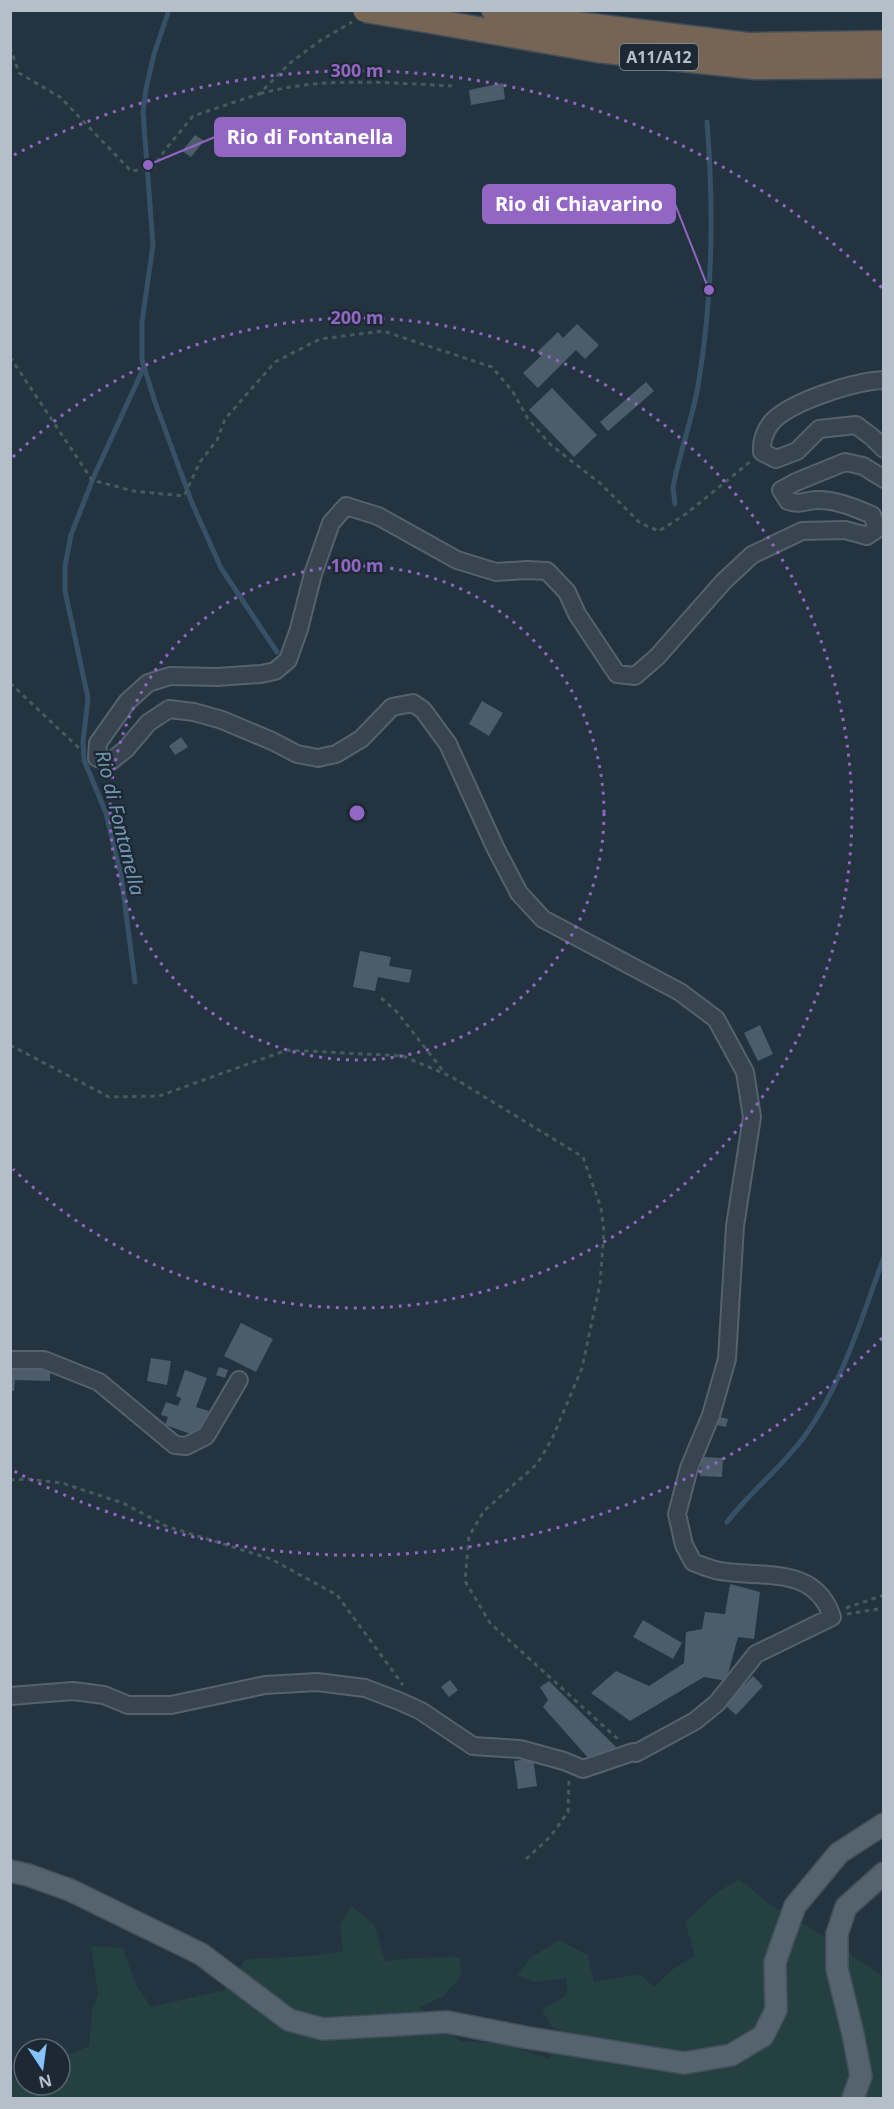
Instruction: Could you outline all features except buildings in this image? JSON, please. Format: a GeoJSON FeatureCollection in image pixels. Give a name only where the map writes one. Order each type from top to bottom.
{"type":"FeatureCollection","features":[{"type":"Feature","properties":{"kind":"highway","name":"A11/A12"},"geometry":{"type":"LineString","coordinates":[[494,10],[584,25],[747,45],[884,43]]}},
{"type":"Feature","properties":{"kind":"highway","name":"A11/A12"},"geometry":{"type":"LineString","coordinates":[[361,14],[437,22],[597,50],[755,67],[884,66]]}},
{"type":"Feature","properties":{"kind":"main road"},"geometry":{"type":"LineString","coordinates":[[10,1871],[70,1890],[201,1954],[289,2020],[323,2030],[447,2022],[684,2063],[731,2055],[763,2036],[776,2010],[774,1962],[795,1906],[839,1853],[884,1824]]}},
{"type":"Feature","properties":{"kind":"main road"},"geometry":{"type":"LineString","coordinates":[[853,2098],[861,2076],[837,1969],[837,1934],[846,1907],[884,1873]]}},
{"type":"Feature","properties":{"kind":"street"},"geometry":{"type":"LineString","coordinates":[[884,380],[867,381],[797,405],[772,422],[761,443],[762,452],[776,459],[797,451],[819,429],[856,425],[884,449]]}},
{"type":"Feature","properties":{"kind":"street"},"geometry":{"type":"LineString","coordinates":[[10,1696],[73,1691],[104,1695],[128,1705],[171,1705],[265,1685],[317,1682],[365,1688],[421,1711],[473,1746],[520,1749],[583,1769],[633,1752],[636,1753],[695,1720],[717,1703],[756,1654],[832,1617],[821,1594],[799,1580],[769,1574],[716,1570],[693,1562],[684,1545],[677,1514],[689,1468],[711,1415],[727,1359],[735,1226],[752,1117],[745,1072],[716,1019],[680,992],[543,919],[519,893],[495,847],[448,744],[423,710],[413,704],[392,707],[361,739],[336,754],[318,758],[297,754],[222,720],[194,712],[170,709],[148,723],[126,749],[111,760],[97,758],[98,743],[128,702],[148,682],[170,676],[217,677],[261,674],[275,671],[288,660],[299,629],[313,574],[331,524],[346,506],[378,516],[457,560],[496,572],[547,571],[567,592],[577,614],[617,674],[635,676],[657,657],[724,581],[752,555],[802,531],[845,530],[867,536],[877,529],[872,514],[845,505],[816,500],[798,505],[788,501],[782,490],[845,462],[863,466],[884,479]]}},
{"type":"Feature","properties":{"kind":"street"},"geometry":{"type":"LineString","coordinates":[[10,1360],[44,1360],[99,1382],[175,1445],[186,1446],[206,1436],[239,1380]]}},
{"type":"Feature","properties":{"kind":"path"},"geometry":{"type":"LineString","coordinates":[[259,94],[290,63],[361,14]]}},
{"type":"Feature","properties":{"kind":"path"},"geometry":{"type":"LineString","coordinates":[[10,47],[19,73],[60,97],[130,171],[153,168],[193,116],[284,87],[372,82],[452,86]]}},
{"type":"Feature","properties":{"kind":"path"},"geometry":{"type":"LineString","coordinates":[[10,357],[92,480],[133,491],[184,496],[200,462],[217,440],[225,419],[275,362],[320,339],[382,332],[492,367],[513,392],[528,419],[551,445],[601,484],[640,523],[659,531],[686,514],[762,452]]}},
{"type":"Feature","properties":{"kind":"path"},"geometry":{"type":"LineString","coordinates":[[10,683],[77,746]]}},
{"type":"Feature","properties":{"kind":"path"},"geometry":{"type":"LineString","coordinates":[[381,998],[397,1012],[446,1074]]}},
{"type":"Feature","properties":{"kind":"path"},"geometry":{"type":"LineString","coordinates":[[10,1045],[109,1097],[159,1096],[287,1050],[404,1056],[446,1074],[583,1157],[601,1208],[604,1231],[600,1284],[582,1368],[552,1438],[537,1464],[484,1511],[470,1536],[465,1581],[490,1623],[633,1752]]}},
{"type":"Feature","properties":{"kind":"path"},"geometry":{"type":"LineString","coordinates":[[10,1480],[27,1479],[62,1483],[123,1503],[166,1526],[271,1558],[337,1595],[421,1711]]}},
{"type":"Feature","properties":{"kind":"path"},"geometry":{"type":"LineString","coordinates":[[832,1617],[850,1606],[884,1596]]}},
{"type":"Feature","properties":{"kind":"path"},"geometry":{"type":"LineString","coordinates":[[832,1617],[884,1608]]}},
{"type":"Feature","properties":{"kind":"path"},"geometry":{"type":"LineString","coordinates":[[526,1859],[550,1837],[568,1812],[567,1790],[571,1764]]}},
{"type":"Feature","properties":{"kind":"green space"},"geometry":{"type":"Polygon","coordinates":[[[739,1879],[772,1906],[811,1928],[883,1976],[883,2098],[11,2098],[12,2080],[12,2097],[72,2097],[72,2053],[89,2046],[92,2012],[98,1994],[91,1946],[123,1948],[135,1983],[151,2007],[224,1990],[246,1959],[311,1956],[343,1951],[340,1924],[351,1906],[374,1924],[385,1961],[460,1957],[461,1976],[444,1996],[420,2007],[460,2041],[505,2044],[549,2059],[563,2032],[552,2027],[542,2010],[567,1995],[567,1978],[535,1982],[517,1976],[529,1959],[559,1940],[588,1955],[594,1982],[640,1974],[654,1987],[673,1969],[695,1956],[685,1922],[716,1893],[739,1879]]]}},
{"type":"Feature","properties":{"kind":"waterway","name":"Rio di Fontanella"},"geometry":{"type":"LineString","coordinates":[[169,10],[154,54],[143,112],[153,245],[142,322],[142,360],[192,503],[221,568],[277,652]]}},
{"type":"Feature","properties":{"kind":"waterway"},"geometry":{"type":"LineString","coordinates":[[675,504],[673,488],[695,399],[707,320],[711,254],[711,188],[707,122]]}},
{"type":"Feature","properties":{"kind":"waterway","name":"Rio di Fontanella"},"geometry":{"type":"LineString","coordinates":[[135,982],[121,875],[106,813],[84,760],[83,742],[88,698],[65,591],[65,566],[71,535],[94,476],[144,367]]}},
{"type":"Feature","properties":{"kind":"waterway"},"geometry":{"type":"LineString","coordinates":[[727,1522],[795,1448],[818,1416],[850,1350],[884,1257]]}},
{"type":"Feature","properties":{"kind":"place","name":"Rio di Fontanella"},"geometry":{"type":"Point","coordinates":[148,165]}},
{"type":"Feature","properties":{"kind":"place","name":"Rio di Chiavarino"},"geometry":{"type":"Point","coordinates":[709,290]}}]}
